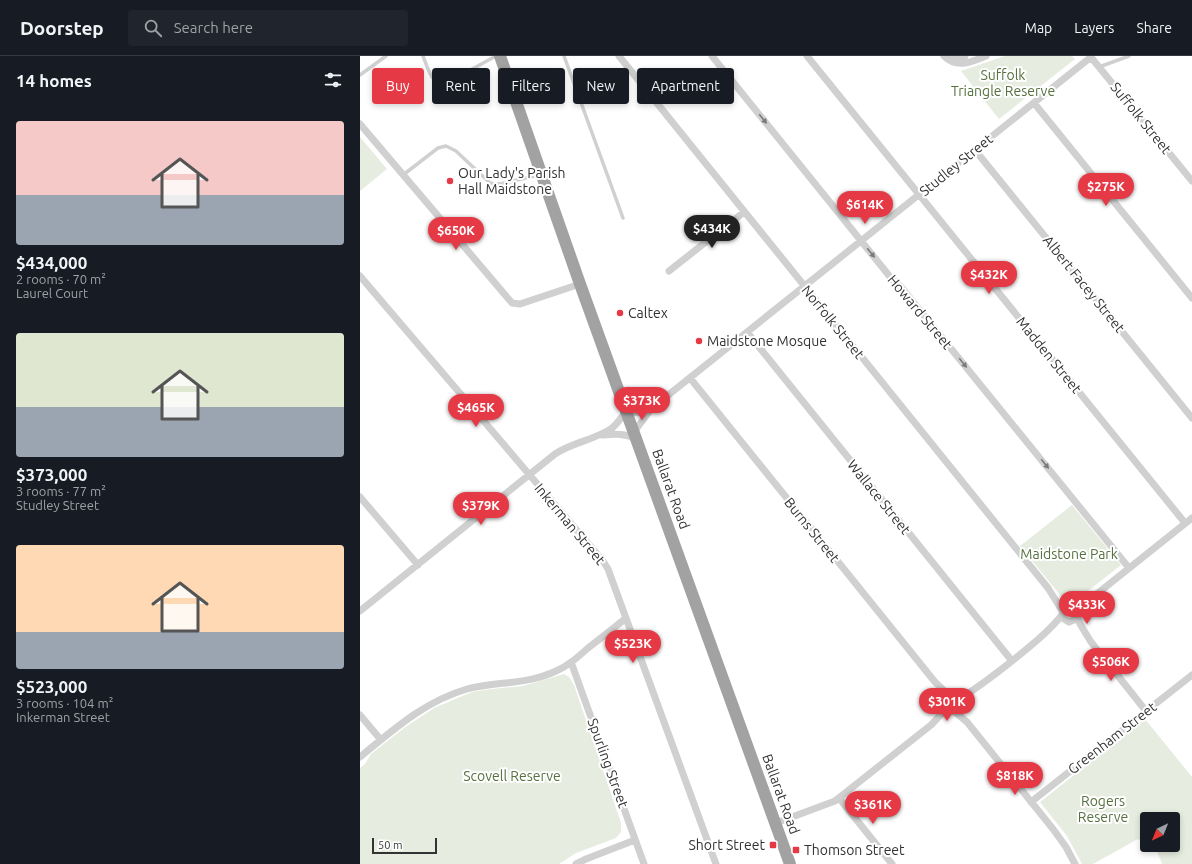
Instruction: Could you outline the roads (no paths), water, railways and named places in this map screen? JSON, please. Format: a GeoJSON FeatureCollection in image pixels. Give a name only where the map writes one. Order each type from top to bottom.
{"type":"FeatureCollection","features":[{"type":"Feature","properties":{"kind":"highway","name":"Ballarat Road"},"geometry":{"type":"LineString","coordinates":[[500,56],[580,284],[790,864]]}},
{"type":"Feature","properties":{"kind":"street","name":"Norfolk Street"},"geometry":{"type":"LineString","coordinates":[[619,56],[1146,711]]}},
{"type":"Feature","properties":{"kind":"street","name":"Howard Street"},"geometry":{"type":"LineString","coordinates":[[712,56],[891,278],[901,287],[1129,568]]}},
{"type":"Feature","properties":{"kind":"street","name":"Madden Street"},"geometry":{"type":"LineString","coordinates":[[807,56],[1185,523]]}},
{"type":"Feature","properties":{"kind":"street"},"geometry":{"type":"LineString","coordinates":[[944,56],[951,63],[955,63],[971,62],[986,56]]}},
{"type":"Feature","properties":{"kind":"street"},"geometry":{"type":"LineString","coordinates":[[950,56],[956,58],[964,56]]}},
{"type":"Feature","properties":{"kind":"street","name":"Studley Street"},"geometry":{"type":"LineString","coordinates":[[635,435],[652,408],[1091,57]]}},
{"type":"Feature","properties":{"kind":"street","name":"Suffolk Street"},"geometry":{"type":"LineString","coordinates":[[1091,57],[1192,181]]}},
{"type":"Feature","properties":{"kind":"street"},"geometry":{"type":"LineString","coordinates":[[1034,103],[1192,298]]}},
{"type":"Feature","properties":{"kind":"street"},"geometry":{"type":"LineString","coordinates":[[360,124],[512,303],[520,304],[580,284]]}},
{"type":"Feature","properties":{"kind":"street","name":"Albert Facey Street"},"geometry":{"type":"LineString","coordinates":[[975,150],[1192,418]]}},
{"type":"Feature","properties":{"kind":"street"},"geometry":{"type":"LineString","coordinates":[[669,271],[744,212]]}},
{"type":"Feature","properties":{"kind":"street","name":"Inkerman Street"},"geometry":{"type":"LineString","coordinates":[[360,276],[608,569],[716,864]]}},
{"type":"Feature","properties":{"kind":"street","name":"Wallace Street"},"geometry":{"type":"LineString","coordinates":[[747,332],[1012,661]]}},
{"type":"Feature","properties":{"kind":"street","name":"Burns Street"},"geometry":{"type":"LineString","coordinates":[[690,378],[1060,837],[1075,864]]}},
{"type":"Feature","properties":{"kind":"street","name":"Studley Street"},"geometry":{"type":"LineString","coordinates":[[627,412],[639,412],[652,408]]}},
{"type":"Feature","properties":{"kind":"street"},"geometry":{"type":"LineString","coordinates":[[360,611],[562,450],[600,435],[618,423],[627,412]]}},
{"type":"Feature","properties":{"kind":"street"},"geometry":{"type":"LineString","coordinates":[[600,435],[618,433],[635,435]]}},
{"type":"Feature","properties":{"kind":"street"},"geometry":{"type":"LineString","coordinates":[[360,497],[418,564]]}},
{"type":"Feature","properties":{"kind":"street"},"geometry":{"type":"LineString","coordinates":[[776,823],[829,804],[839,798],[1192,518]]}},
{"type":"Feature","properties":{"kind":"street"},"geometry":{"type":"LineString","coordinates":[[360,757],[418,712],[448,696],[483,686],[533,680],[558,671],[626,618]]}},
{"type":"Feature","properties":{"kind":"street","name":"Spurling Street"},"geometry":{"type":"LineString","coordinates":[[571,662],[644,864]]}},
{"type":"Feature","properties":{"kind":"street","name":"Greenham Street"},"geometry":{"type":"LineString","coordinates":[[1031,802],[1192,675]]}},
{"type":"Feature","properties":{"kind":"street"},"geometry":{"type":"LineString","coordinates":[[360,715],[382,740]]}},
{"type":"Feature","properties":{"kind":"street"},"geometry":{"type":"LineString","coordinates":[[839,798],[892,864]]}},
{"type":"Feature","properties":{"kind":"street"},"geometry":{"type":"LineString","coordinates":[[576,864],[636,840]]}},
{"type":"Feature","properties":{"kind":"lane"},"geometry":{"type":"LineString","coordinates":[[360,75],[386,56]]}},
{"type":"Feature","properties":{"kind":"lane"},"geometry":{"type":"LineString","coordinates":[[423,56],[435,81],[443,85],[496,56]]}},
{"type":"Feature","properties":{"kind":"lane"},"geometry":{"type":"LineString","coordinates":[[564,56],[623,218]]}},
{"type":"Feature","properties":{"kind":"lane"},"geometry":{"type":"LineString","coordinates":[[1099,67],[1129,56]]}},
{"type":"Feature","properties":{"kind":"lane"},"geometry":{"type":"LineString","coordinates":[[403,175],[442,146],[451,147],[490,183],[495,184],[542,175]]}},
{"type":"Feature","properties":{"kind":"place","name":"Our Lady's Parish Hall Maidstone"},"geometry":{"type":"Point","coordinates":[450,181]}},
{"type":"Feature","properties":{"kind":"place","name":"Caltex"},"geometry":{"type":"Point","coordinates":[620,313]}},
{"type":"Feature","properties":{"kind":"place","name":"Maidstone Mosque"},"geometry":{"type":"Point","coordinates":[699,341]}},
{"type":"Feature","properties":{"kind":"place","name":"Short Street"},"geometry":{"type":"Point","coordinates":[773,845]}},
{"type":"Feature","properties":{"kind":"place","name":"Thomson Street"},"geometry":{"type":"Point","coordinates":[796,850]}},
{"type":"Feature","properties":{"kind":"park label","name":"Suffolk Triangle Reserve"},"geometry":{"type":"Point","coordinates":[1003,84]}},
{"type":"Feature","properties":{"kind":"park label","name":"Maidstone Park"},"geometry":{"type":"Point","coordinates":[1069,554]}},
{"type":"Feature","properties":{"kind":"park label","name":"Scovell Reserve"},"geometry":{"type":"Point","coordinates":[512,776]}},
{"type":"Feature","properties":{"kind":"park label","name":"Rogers Reserve"},"geometry":{"type":"Point","coordinates":[1103,810]}}]}
